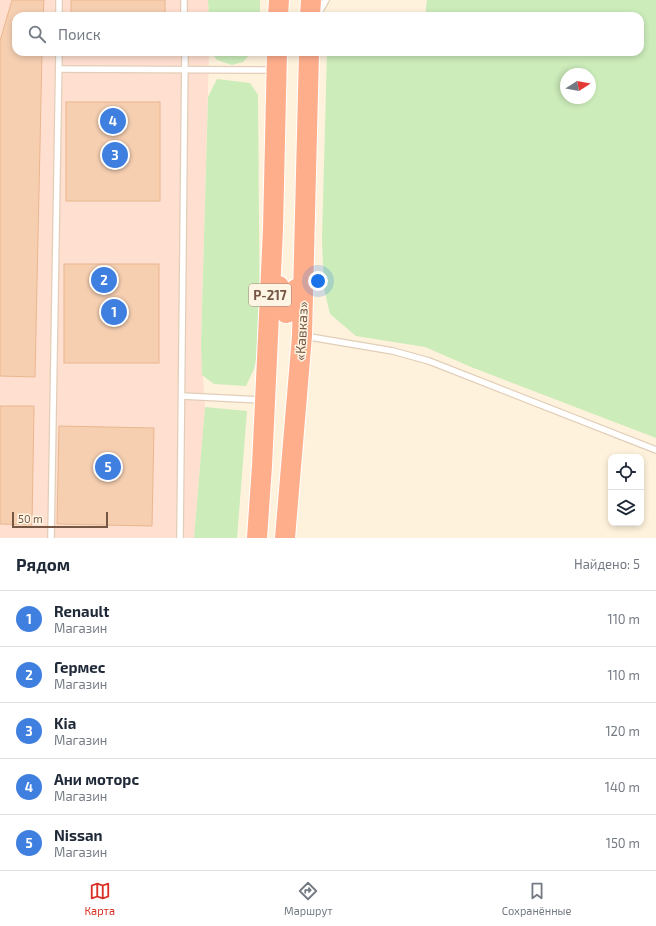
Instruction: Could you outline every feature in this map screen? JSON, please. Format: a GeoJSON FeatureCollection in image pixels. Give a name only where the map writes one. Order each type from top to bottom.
{"type":"FeatureCollection","features":[{"type":"Feature","properties":{"kind":"highway"},"geometry":{"type":"LineString","coordinates":[[278,0],[278,12]]}},
{"type":"Feature","properties":{"kind":"highway"},"geometry":{"type":"LineString","coordinates":[[310,12],[311,0]]}},
{"type":"Feature","properties":{"kind":"highway","name":"«Кавказ»"},"geometry":{"type":"LineString","coordinates":[[285,538],[302,336],[309,56]]}},
{"type":"Feature","properties":{"kind":"highway","name":"Р-217"},"geometry":{"type":"LineString","coordinates":[[257,538],[260,504],[274,178],[276,61]]}},
{"type":"Feature","properties":{"kind":"highway"},"geometry":{"type":"LineString","coordinates":[[274,178],[280,219],[280,303],[282,311],[289,313],[294,308],[296,302],[301,126],[308,82]]}},
{"type":"Feature","properties":{"kind":"highway"},"geometry":{"type":"LineString","coordinates":[[260,504],[266,483],[274,386],[277,378],[284,374],[288,376],[292,383],[287,440],[290,486]]}},
{"type":"Feature","properties":{"kind":"lane"},"geometry":{"type":"LineString","coordinates":[[59,0],[59,12]]}},
{"type":"Feature","properties":{"kind":"lane"},"geometry":{"type":"LineString","coordinates":[[184,0],[184,12]]}},
{"type":"Feature","properties":{"kind":"lane"},"geometry":{"type":"LineString","coordinates":[[319,12],[326,0]]}},
{"type":"Feature","properties":{"kind":"lane"},"geometry":{"type":"LineString","coordinates":[[51,538],[59,56]]}},
{"type":"Feature","properties":{"kind":"lane"},"geometry":{"type":"LineString","coordinates":[[180,538],[185,56]]}},
{"type":"Feature","properties":{"kind":"lane"},"geometry":{"type":"LineString","coordinates":[[59,69],[185,70],[276,61]]}},
{"type":"Feature","properties":{"kind":"lane"},"geometry":{"type":"LineString","coordinates":[[302,336],[393,351],[428,362],[656,450]]}},
{"type":"Feature","properties":{"kind":"lane"},"geometry":{"type":"LineString","coordinates":[[182,396],[264,401]]}},
{"type":"Feature","properties":{"kind":"shaded area"},"geometry":{"type":"Polygon","coordinates":[[[0,0],[208,0],[209,12],[12,12],[12,56],[209,56],[201,344],[205,407],[194,538],[0,538],[0,0]]]}},
{"type":"Feature","properties":{"kind":"green space"},"geometry":{"type":"Polygon","coordinates":[[[208,0],[260,0],[260,12],[209,12],[208,0]]]}},
{"type":"Feature","properties":{"kind":"green space"},"geometry":{"type":"Polygon","coordinates":[[[427,0],[656,0],[656,438],[471,367],[425,347],[356,336],[330,314],[324,288],[322,239],[327,56],[644,56],[644,12],[426,12],[427,0]]]}},
{"type":"Feature","properties":{"kind":"green space"},"geometry":{"type":"Polygon","coordinates":[[[214,56],[248,56],[243,62],[232,65],[217,60],[214,56]]]}},
{"type":"Feature","properties":{"kind":"green space"},"geometry":{"type":"Polygon","coordinates":[[[217,79],[250,83],[258,95],[260,344],[254,369],[246,386],[214,384],[202,375],[201,344],[208,97],[217,79]]]}},
{"type":"Feature","properties":{"kind":"green space"},"geometry":{"type":"Polygon","coordinates":[[[205,407],[247,411],[237,538],[194,538],[205,407]]]}},
{"type":"Feature","properties":{"kind":"building"},"geometry":{"type":"Polygon","coordinates":[[[12,0],[44,0],[43,12],[12,12],[12,56],[42,56],[35,377],[0,376],[0,41],[12,0]]]}},
{"type":"Feature","properties":{"kind":"building"},"geometry":{"type":"Polygon","coordinates":[[[71,0],[165,0],[165,12],[71,12],[71,0]]]}},
{"type":"Feature","properties":{"kind":"building"},"geometry":{"type":"Polygon","coordinates":[[[66,102],[160,102],[160,201],[66,201],[66,102]]]}},
{"type":"Feature","properties":{"kind":"building"},"geometry":{"type":"Polygon","coordinates":[[[64,264],[159,264],[159,363],[64,363],[64,264]]]}},
{"type":"Feature","properties":{"kind":"building"},"geometry":{"type":"Polygon","coordinates":[[[0,406],[34,406],[32,525],[0,524],[0,406]]]}},
{"type":"Feature","properties":{"kind":"building"},"geometry":{"type":"Polygon","coordinates":[[[59,426],[154,428],[152,526],[57,524],[59,426]]]}},
{"type":"Feature","properties":{"kind":"place","name":"Ани моторс"},"geometry":{"type":"Point","coordinates":[113,121]}},
{"type":"Feature","properties":{"kind":"place","name":"Kia"},"geometry":{"type":"Point","coordinates":[115,155]}},
{"type":"Feature","properties":{"kind":"place","name":"Гермес"},"geometry":{"type":"Point","coordinates":[104,280]}},
{"type":"Feature","properties":{"kind":"place","name":"Renault"},"geometry":{"type":"Point","coordinates":[114,312]}},
{"type":"Feature","properties":{"kind":"place","name":"Nissan"},"geometry":{"type":"Point","coordinates":[108,467]}}]}
